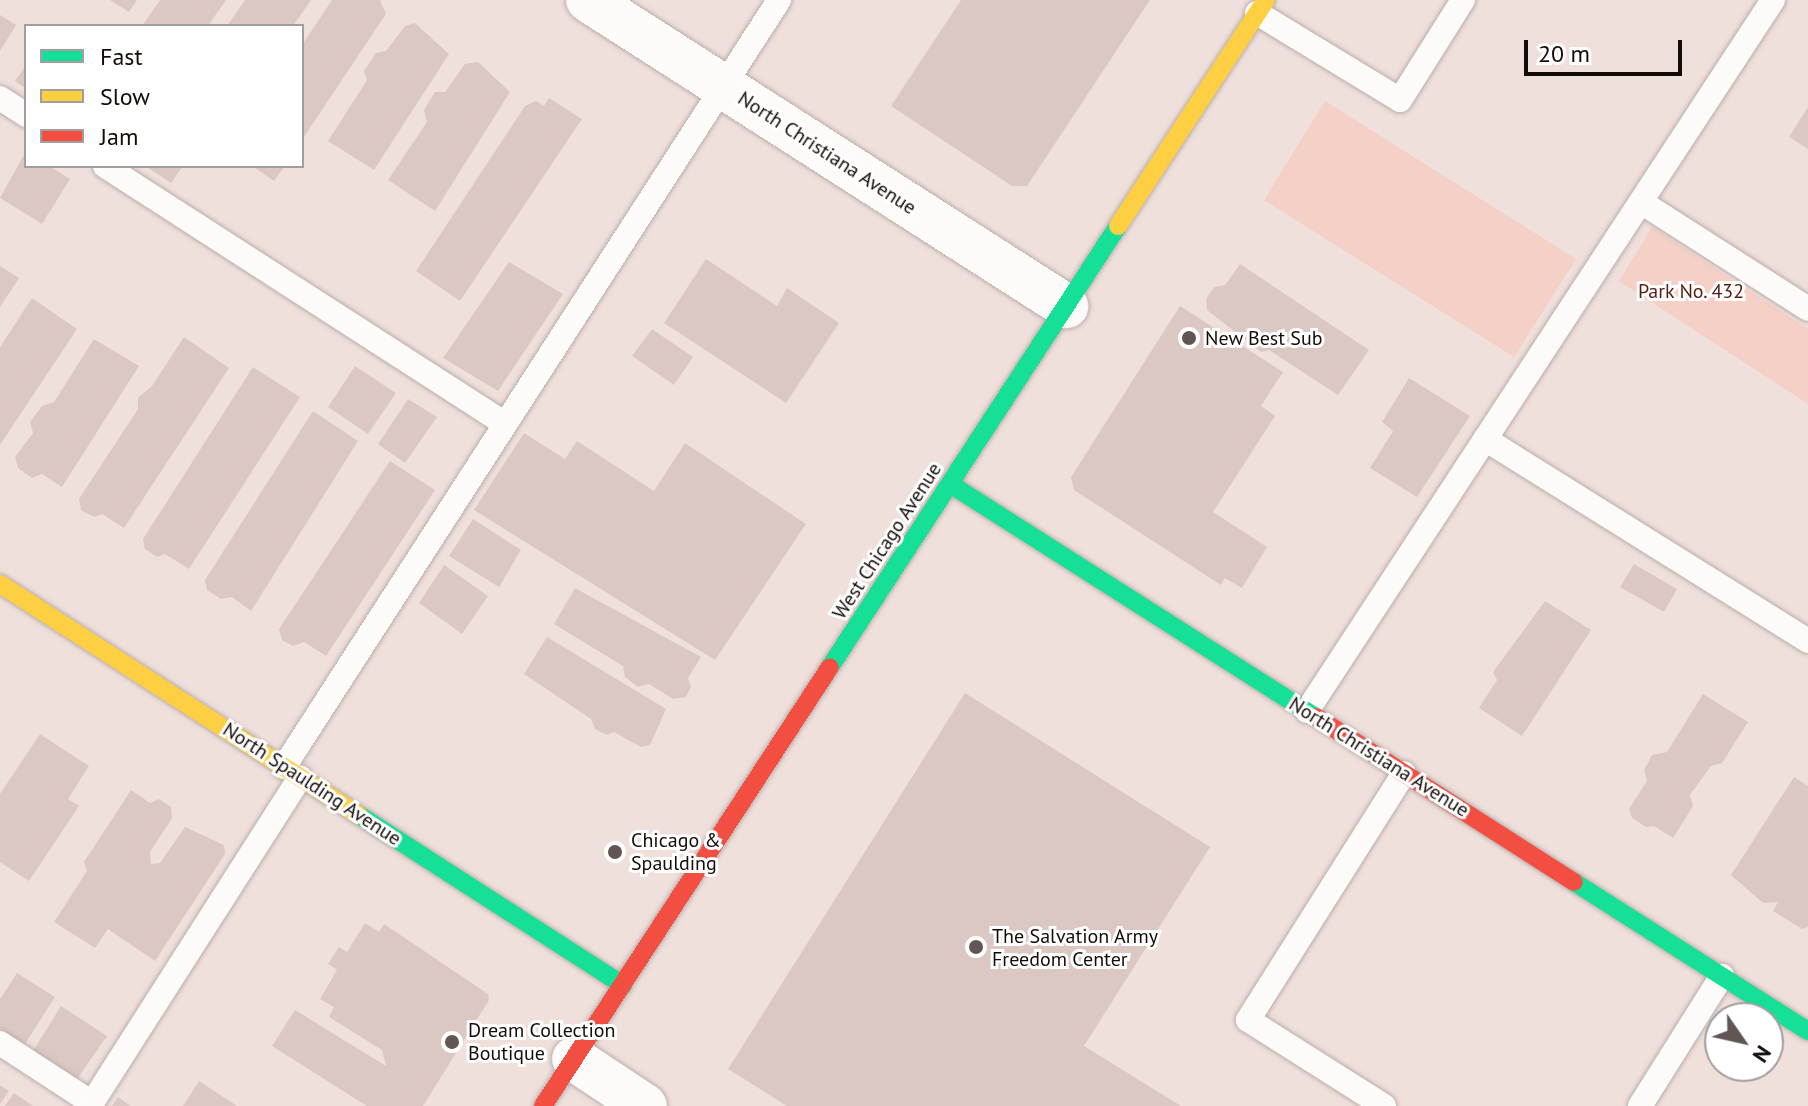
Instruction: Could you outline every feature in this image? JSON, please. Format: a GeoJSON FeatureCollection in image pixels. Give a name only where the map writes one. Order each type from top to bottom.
{"type":"FeatureCollection","features":[{"type":"Feature","properties":{"kind":"street","name":"North Christiana Avenue"},"geometry":{"type":"LineString","coordinates":[[588,0],[1066,306]]}},
{"type":"Feature","properties":{"kind":"street","name":"West Chicago Avenue"},"geometry":{"type":"LineString","coordinates":[[543,1106],[1262,7]]}},
{"type":"Feature","properties":{"kind":"street","name":"North Christiana Avenue"},"geometry":{"type":"LineString","coordinates":[[950,484],[1808,1031]]}},
{"type":"Feature","properties":{"kind":"street","name":"North Spaulding Avenue"},"geometry":{"type":"LineString","coordinates":[[0,584],[623,985]]}},
{"type":"Feature","properties":{"kind":"street"},"geometry":{"type":"LineString","coordinates":[[574,1059],[645,1106]]}},
{"type":"Feature","properties":{"kind":"lane"},"geometry":{"type":"LineString","coordinates":[[0,1043],[91,1104],[505,424],[779,0]]}},
{"type":"Feature","properties":{"kind":"lane"},"geometry":{"type":"LineString","coordinates":[[1262,7],[1400,100],[1463,0]]}},
{"type":"Feature","properties":{"kind":"lane"},"geometry":{"type":"LineString","coordinates":[[1307,711],[1773,0]]}},
{"type":"Feature","properties":{"kind":"lane"},"geometry":{"type":"LineString","coordinates":[[0,98],[24,114]]}},
{"type":"Feature","properties":{"kind":"lane"},"geometry":{"type":"LineString","coordinates":[[108,168],[505,424]]}},
{"type":"Feature","properties":{"kind":"lane"},"geometry":{"type":"LineString","coordinates":[[1641,202],[1808,309]]}},
{"type":"Feature","properties":{"kind":"lane"},"geometry":{"type":"LineString","coordinates":[[1485,439],[1808,641]]}},
{"type":"Feature","properties":{"kind":"lane"},"geometry":{"type":"LineString","coordinates":[[1384,1106],[1248,1020],[1404,773]]}},
{"type":"Feature","properties":{"kind":"lane"},"geometry":{"type":"LineString","coordinates":[[1640,1106],[1722,976]]}},
{"type":"Feature","properties":{"kind":"green space"},"geometry":{"type":"Polygon","coordinates":[[[1325,101],[1576,259],[1514,357],[1264,200],[1325,101]]]}},
{"type":"Feature","properties":{"kind":"green space","name":"Park No. 432"},"geometry":{"type":"Polygon","coordinates":[[[1652,227],[1808,329],[1808,404],[1619,281],[1652,227]]]}},
{"type":"Feature","properties":{"kind":"building"},"geometry":{"type":"Polygon","coordinates":[[[110,0],[137,0],[129,12],[110,0]]]}},
{"type":"Feature","properties":{"kind":"building"},"geometry":{"type":"Polygon","coordinates":[[[160,0],[226,0],[209,24],[143,24],[160,0]]]}},
{"type":"Feature","properties":{"kind":"building"},"geometry":{"type":"Polygon","coordinates":[[[245,0],[311,0],[294,24],[228,24],[245,0]]]}},
{"type":"Feature","properties":{"kind":"building"},"geometry":{"type":"Polygon","coordinates":[[[332,0],[380,0],[386,14],[304,137],[304,42],[332,0]]]}},
{"type":"Feature","properties":{"kind":"building"},"geometry":{"type":"Polygon","coordinates":[[[961,0],[1150,0],[1027,186],[1012,186],[891,106],[961,0]]]}},
{"type":"Feature","properties":{"kind":"building"},"geometry":{"type":"Polygon","coordinates":[[[0,15],[16,25],[0,51],[0,15]]]}},
{"type":"Feature","properties":{"kind":"building"},"geometry":{"type":"Polygon","coordinates":[[[415,23],[449,54],[374,170],[328,141],[367,80],[364,71],[376,53],[386,51],[405,26],[415,23]]]}},
{"type":"Feature","properties":{"kind":"building"},"geometry":{"type":"Polygon","coordinates":[[[478,62],[510,92],[435,211],[388,180],[427,122],[424,110],[435,92],[445,92],[465,64],[478,62]]]}},
{"type":"Feature","properties":{"kind":"building"},"geometry":{"type":"Polygon","coordinates":[[[24,68],[24,88],[15,81],[24,68]]]}},
{"type":"Feature","properties":{"kind":"building"},"geometry":{"type":"Polygon","coordinates":[[[549,98],[582,119],[460,301],[416,271],[525,106],[536,101],[544,106],[549,98]]]}},
{"type":"Feature","properties":{"kind":"building"},"geometry":{"type":"Polygon","coordinates":[[[1808,107],[1808,149],[1789,137],[1808,107]]]}},
{"type":"Feature","properties":{"kind":"building"},"geometry":{"type":"Polygon","coordinates":[[[24,155],[24,168],[52,168],[70,179],[42,224],[0,198],[24,155]]]}},
{"type":"Feature","properties":{"kind":"building"},"geometry":{"type":"Polygon","coordinates":[[[148,168],[182,168],[171,183],[148,168]]]}},
{"type":"Feature","properties":{"kind":"building"},"geometry":{"type":"Polygon","coordinates":[[[255,168],[284,168],[274,181],[255,168]]]}},
{"type":"Feature","properties":{"kind":"building"},"geometry":{"type":"Polygon","coordinates":[[[706,259],[777,306],[787,288],[839,323],[786,403],[664,323],[706,259]]]}},
{"type":"Feature","properties":{"kind":"building"},"geometry":{"type":"Polygon","coordinates":[[[509,262],[563,294],[498,391],[443,358],[509,262]]]}},
{"type":"Feature","properties":{"kind":"building"},"geometry":{"type":"Polygon","coordinates":[[[1240,264],[1369,350],[1338,395],[1269,350],[1261,352],[1207,310],[1206,299],[1214,287],[1225,285],[1240,264]]]}},
{"type":"Feature","properties":{"kind":"building"},"geometry":{"type":"Polygon","coordinates":[[[0,266],[19,278],[0,307],[0,266]]]}},
{"type":"Feature","properties":{"kind":"building"},"geometry":{"type":"Polygon","coordinates":[[[32,298],[77,329],[0,445],[0,347],[32,298]]]}},
{"type":"Feature","properties":{"kind":"building"},"geometry":{"type":"Polygon","coordinates":[[[1180,306],[1283,372],[1261,406],[1275,416],[1213,512],[1267,547],[1242,588],[1225,578],[1221,585],[1074,490],[1071,477],[1180,306]]]}},
{"type":"Feature","properties":{"kind":"building"},"geometry":{"type":"Polygon","coordinates":[[[652,329],[693,357],[674,385],[632,356],[652,329]]]}},
{"type":"Feature","properties":{"kind":"building"},"geometry":{"type":"Polygon","coordinates":[[[184,337],[229,368],[124,528],[102,514],[94,517],[81,510],[79,499],[138,409],[138,398],[152,386],[184,337]]]}},
{"type":"Feature","properties":{"kind":"building"},"geometry":{"type":"Polygon","coordinates":[[[94,339],[139,366],[62,487],[42,474],[32,478],[18,468],[15,457],[33,433],[30,422],[42,406],[54,402],[94,339]]]}},
{"type":"Feature","properties":{"kind":"building"},"geometry":{"type":"Polygon","coordinates":[[[355,366],[396,393],[368,434],[328,407],[355,366]]]}},
{"type":"Feature","properties":{"kind":"building"},"geometry":{"type":"Polygon","coordinates":[[[253,367],[300,397],[189,569],[165,554],[157,557],[145,549],[143,539],[253,367]]]}},
{"type":"Feature","properties":{"kind":"building"},"geometry":{"type":"Polygon","coordinates":[[[1409,378],[1470,416],[1417,497],[1370,468],[1393,431],[1382,422],[1409,378]]]}},
{"type":"Feature","properties":{"kind":"building"},"geometry":{"type":"Polygon","coordinates":[[[408,399],[437,417],[405,463],[378,444],[408,399]]]}},
{"type":"Feature","properties":{"kind":"building"},"geometry":{"type":"Polygon","coordinates":[[[313,411],[358,441],[251,611],[232,597],[221,599],[207,590],[205,580],[313,411]]]}},
{"type":"Feature","properties":{"kind":"building"},"geometry":{"type":"Polygon","coordinates":[[[524,433],[565,459],[577,441],[654,491],[685,443],[806,524],[715,660],[474,510],[524,433]]]}},
{"type":"Feature","properties":{"kind":"building"},"geometry":{"type":"Polygon","coordinates":[[[390,461],[435,490],[326,656],[304,642],[293,646],[282,640],[279,629],[390,461]]]}},
{"type":"Feature","properties":{"kind":"building"},"geometry":{"type":"Polygon","coordinates":[[[473,519],[521,550],[499,587],[449,556],[473,519]]]}},
{"type":"Feature","properties":{"kind":"building"},"geometry":{"type":"Polygon","coordinates":[[[1634,564],[1677,589],[1664,612],[1620,587],[1634,564]]]}},
{"type":"Feature","properties":{"kind":"building"},"geometry":{"type":"Polygon","coordinates":[[[444,565],[488,596],[462,634],[419,603],[444,565]]]}},
{"type":"Feature","properties":{"kind":"building"},"geometry":{"type":"Polygon","coordinates":[[[575,588],[701,657],[688,678],[691,687],[686,697],[673,699],[649,684],[638,687],[625,677],[623,666],[554,624],[575,588]]]}},
{"type":"Feature","properties":{"kind":"building"},"geometry":{"type":"Polygon","coordinates":[[[1545,601],[1591,630],[1522,736],[1479,708],[1497,680],[1493,672],[1545,601]]]}},
{"type":"Feature","properties":{"kind":"building"},"geometry":{"type":"Polygon","coordinates":[[[547,637],[666,709],[650,745],[641,747],[614,732],[607,735],[595,729],[591,719],[524,674],[547,637]]]}},
{"type":"Feature","properties":{"kind":"building","name":"The Salvation Army Freedom Center"},"geometry":{"type":"Polygon","coordinates":[[[965,693],[1210,847],[1084,1046],[1181,1106],[787,1106],[728,1069],[965,693]]]}},
{"type":"Feature","properties":{"kind":"building"},"geometry":{"type":"Polygon","coordinates":[[[1703,694],[1748,722],[1722,763],[1711,766],[1690,795],[1693,806],[1673,838],[1654,826],[1646,827],[1632,818],[1629,809],[1647,781],[1644,770],[1652,755],[1667,752],[1703,694]]]}},
{"type":"Feature","properties":{"kind":"building"},"geometry":{"type":"Polygon","coordinates":[[[40,734],[89,766],[68,799],[79,806],[29,881],[0,862],[0,794],[40,734]]]}},
{"type":"Feature","properties":{"kind":"building"},"geometry":{"type":"Polygon","coordinates":[[[1794,777],[1808,786],[1808,927],[1802,929],[1773,911],[1778,902],[1763,903],[1731,875],[1794,777]]]}},
{"type":"Feature","properties":{"kind":"building"},"geometry":{"type":"Polygon","coordinates":[[[131,790],[150,803],[159,799],[171,807],[172,818],[150,852],[151,864],[160,863],[185,827],[224,845],[225,854],[155,961],[108,929],[95,948],[54,922],[87,871],[84,862],[131,790]]]}},
{"type":"Feature","properties":{"kind":"building"},"geometry":{"type":"Polygon","coordinates":[[[365,923],[379,932],[384,924],[488,994],[489,1000],[423,1106],[367,1106],[272,1046],[295,1010],[386,1066],[382,1050],[329,1017],[334,1007],[320,999],[337,970],[328,964],[339,947],[347,952],[365,923]]]}},
{"type":"Feature","properties":{"kind":"building"},"geometry":{"type":"Polygon","coordinates":[[[17,973],[55,997],[25,1044],[0,1029],[0,999],[17,973]]]}},
{"type":"Feature","properties":{"kind":"building"},"geometry":{"type":"Polygon","coordinates":[[[61,1006],[107,1036],[75,1082],[31,1054],[61,1006]]]}},
{"type":"Feature","properties":{"kind":"building"},"geometry":{"type":"Polygon","coordinates":[[[199,1081],[237,1106],[183,1106],[199,1081]]]}},
{"type":"Feature","properties":{"kind":"building"},"geometry":{"type":"Polygon","coordinates":[[[0,1085],[9,1091],[0,1104],[0,1085]]]}},
{"type":"Feature","properties":{"kind":"building"},"geometry":{"type":"Polygon","coordinates":[[[14,1093],[33,1106],[5,1106],[14,1093]]]}},
{"type":"Feature","properties":{"kind":"building"},"geometry":{"type":"Polygon","coordinates":[[[118,1097],[131,1106],[112,1106],[118,1097]]]}},
{"type":"Feature","properties":{"kind":"traffic: fast"},"geometry":{"type":"LineString","coordinates":[[830,667],[1118,226]]}},
{"type":"Feature","properties":{"kind":"traffic: fast"},"geometry":{"type":"LineString","coordinates":[[950,484],[1316,717]]}},
{"type":"Feature","properties":{"kind":"traffic: fast"},"geometry":{"type":"LineString","coordinates":[[359,815],[623,985]]}},
{"type":"Feature","properties":{"kind":"traffic: fast"},"geometry":{"type":"LineString","coordinates":[[1574,882],[1808,1031]]}},
{"type":"Feature","properties":{"kind":"traffic: slow"},"geometry":{"type":"LineString","coordinates":[[1118,226],[1266,0]]}},
{"type":"Feature","properties":{"kind":"traffic: slow"},"geometry":{"type":"LineString","coordinates":[[0,584],[359,815]]}},
{"type":"Feature","properties":{"kind":"traffic: jam"},"geometry":{"type":"LineString","coordinates":[[543,1106],[830,667]]}},
{"type":"Feature","properties":{"kind":"traffic: jam"},"geometry":{"type":"LineString","coordinates":[[1316,717],[1574,882]]}},
{"type":"Feature","properties":{"kind":"place","name":"New Best Sub"},"geometry":{"type":"Point","coordinates":[1189,338]}},
{"type":"Feature","properties":{"kind":"place","name":"Chicago & Spaulding"},"geometry":{"type":"Point","coordinates":[615,852]}},
{"type":"Feature","properties":{"kind":"place","name":"The Salvation Army Freedom Center"},"geometry":{"type":"Point","coordinates":[976,947]}},
{"type":"Feature","properties":{"kind":"place","name":"Dream Collection Boutique"},"geometry":{"type":"Point","coordinates":[452,1042]}}]}
